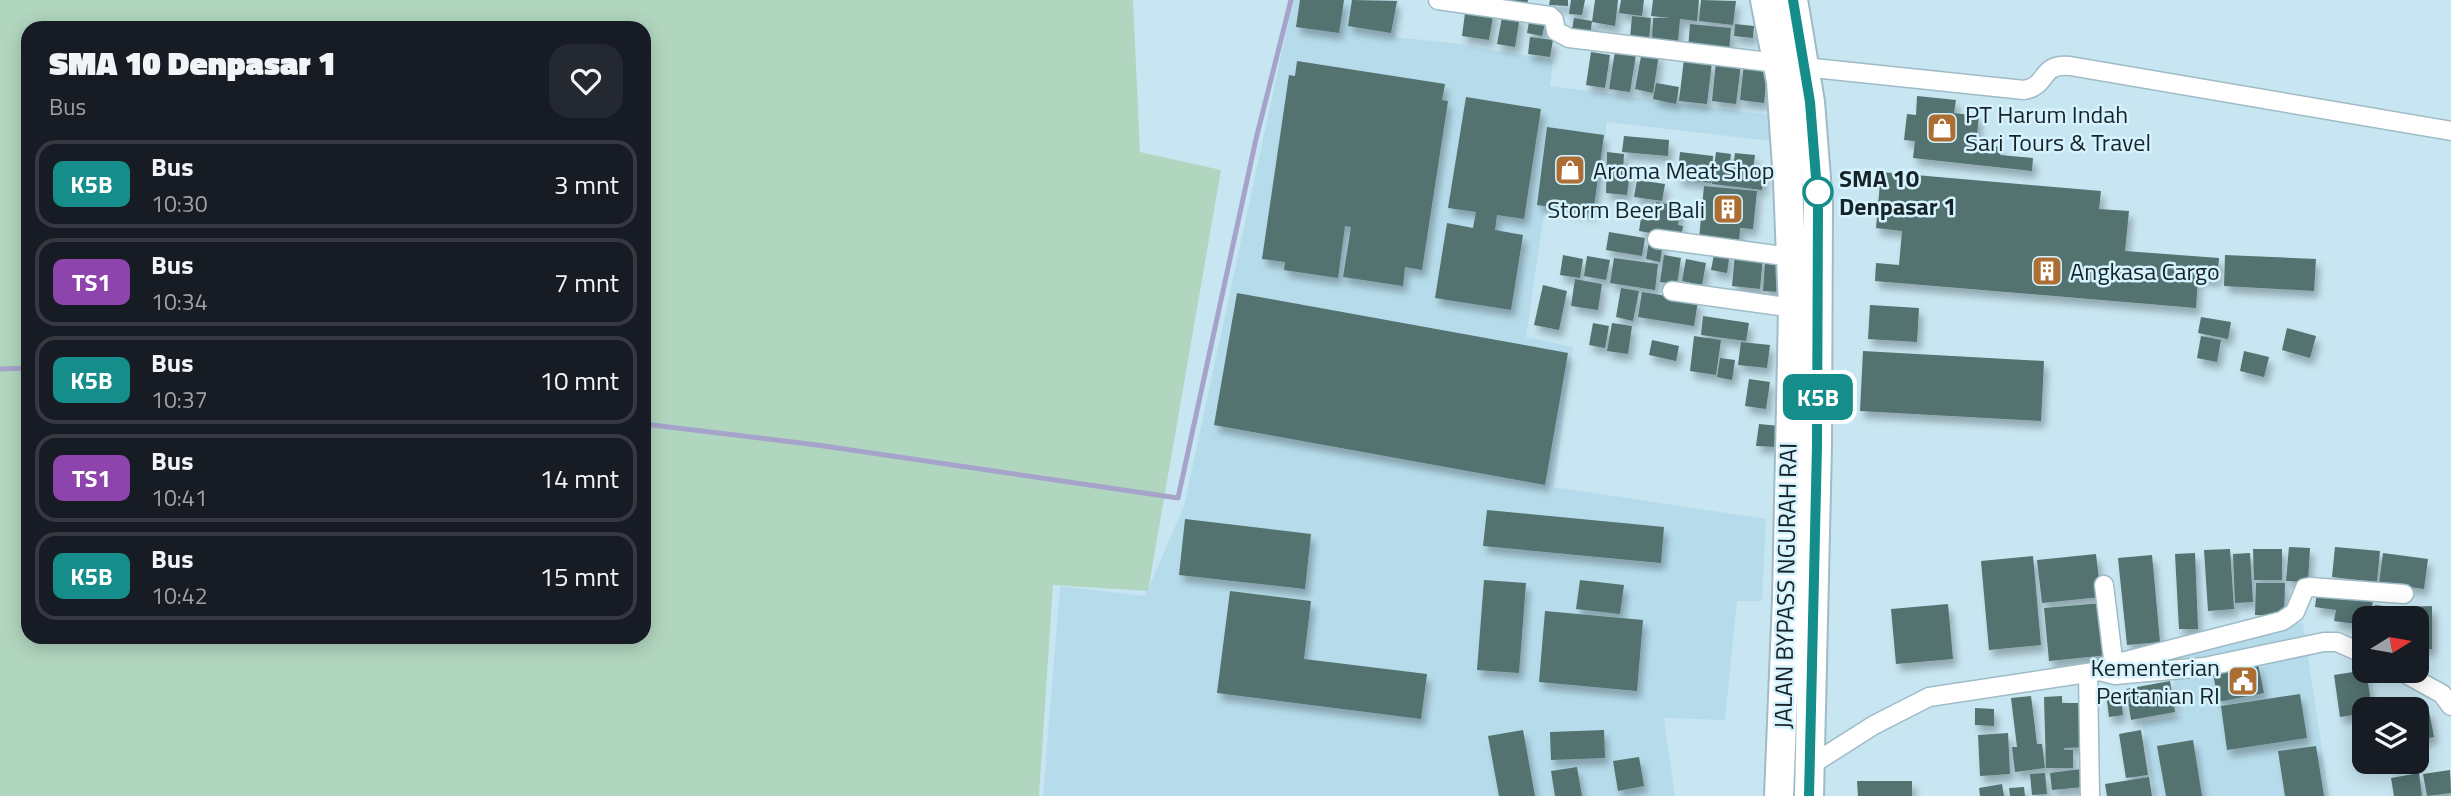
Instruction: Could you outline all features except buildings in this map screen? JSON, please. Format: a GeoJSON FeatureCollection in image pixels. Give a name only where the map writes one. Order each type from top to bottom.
{"type":"FeatureCollection","features":[{"type":"Feature","properties":{"kind":"highway","name":"JALAN BYPASS NGURAH RAI"},"geometry":{"type":"LineString","coordinates":[[1765,0],[1791,65],[1810,102],[1818,203],[1819,280],[1809,796]]}},
{"type":"Feature","properties":{"kind":"highway","name":"JALAN BYPASS NGURAH RAI"},"geometry":{"type":"LineString","coordinates":[[1779,796],[1787,599],[1793,308],[1786,143],[1797,4]]}},
{"type":"Feature","properties":{"kind":"street"},"geometry":{"type":"LineString","coordinates":[[1438,0],[1550,16],[1554,20],[1556,31],[1569,38],[2024,90],[2032,89],[2050,69],[2058,65],[2070,66],[2451,131]]}},
{"type":"Feature","properties":{"kind":"street"},"geometry":{"type":"LineString","coordinates":[[1657,239],[1791,257]]}},
{"type":"Feature","properties":{"kind":"street"},"geometry":{"type":"LineString","coordinates":[[1672,291],[1793,308]]}},
{"type":"Feature","properties":{"kind":"street"},"geometry":{"type":"LineString","coordinates":[[2090,796],[2105,671],[2104,585]]}},
{"type":"Feature","properties":{"kind":"street"},"geometry":{"type":"LineString","coordinates":[[1811,765],[1874,725],[1929,696],[2105,671],[2283,621],[2295,612],[2302,592],[2311,587],[2404,594]]}},
{"type":"Feature","properties":{"kind":"street"},"geometry":{"type":"LineString","coordinates":[[2105,671],[2164,671],[2204,667],[2324,642],[2337,642],[2352,649]]}},
{"type":"Feature","properties":{"kind":"street"},"geometry":{"type":"LineString","coordinates":[[2422,683],[2447,698],[2451,706]]}},
{"type":"Feature","properties":{"kind":"shaded area"},"geometry":{"type":"Polygon","coordinates":[[[1293,0],[1399,0],[1395,37],[1452,43],[1553,60],[1550,86],[1768,115],[1771,141],[1607,122],[1596,220],[1544,213],[1526,337],[1573,347],[1554,487],[1766,519],[1762,601],[1737,601],[1725,720],[1664,718],[1675,796],[1043,796],[1060,586],[1145,596],[1184,506],[1293,0]]]}},
{"type":"Feature","properties":{"kind":"shaded area","name":"Kementerian Pertanian RI"},"geometry":{"type":"Polygon","coordinates":[[[2303,623],[2329,796],[2154,796],[2142,722],[2180,716],[2167,645],[2273,625],[2303,623]]]}},
{"type":"Feature","properties":{"kind":"green space"},"geometry":{"type":"Polygon","coordinates":[[[0,0],[1133,0],[1140,152],[1221,170],[1148,591],[1053,585],[1039,796],[0,796],[0,0]]]}},
{"type":"Feature","properties":{"kind":"waterway"},"geometry":{"type":"LineString","coordinates":[[651,425],[817,445],[1178,498],[1256,139],[1291,0]]}},
{"type":"Feature","properties":{"kind":"waterway"},"geometry":{"type":"LineString","coordinates":[[0,369],[21,368]]}},
{"type":"Feature","properties":{"kind":"bus line","name":"K5B"},"geometry":{"type":"LineString","coordinates":[[1793,0],[1810,102],[1818,203],[1817,445],[1809,796]]}},
{"type":"Feature","properties":{"kind":"place","name":"PT Harum Indah Sari Tours & Travel"},"geometry":{"type":"Point","coordinates":[1942,128]}},
{"type":"Feature","properties":{"kind":"place","name":"Aroma Meat Shop"},"geometry":{"type":"Point","coordinates":[1570,170]}},
{"type":"Feature","properties":{"kind":"place","name":"SMA 10 Denpasar 1"},"geometry":{"type":"Point","coordinates":[1818,192]}},
{"type":"Feature","properties":{"kind":"place","name":"Storm Beer Bali"},"geometry":{"type":"Point","coordinates":[1728,209]}},
{"type":"Feature","properties":{"kind":"place","name":"Angkasa Cargo"},"geometry":{"type":"Point","coordinates":[2047,271]}},
{"type":"Feature","properties":{"kind":"place","name":"Kementerian Pertanian RI"},"geometry":{"type":"Point","coordinates":[2243,681]}}]}
